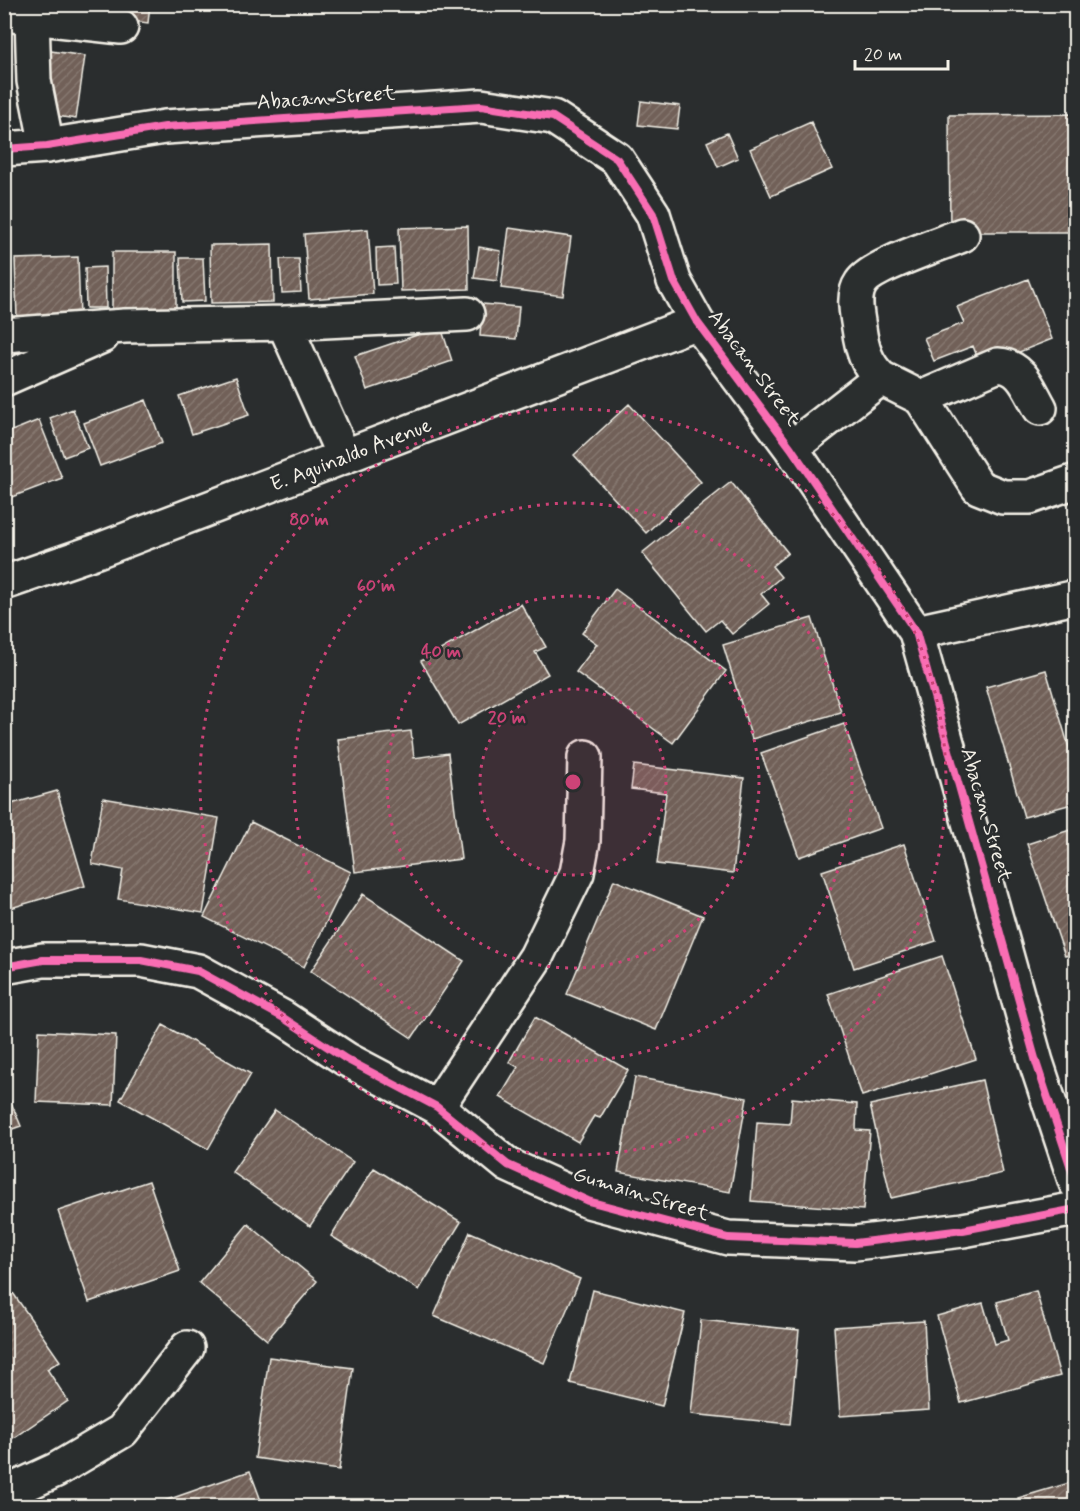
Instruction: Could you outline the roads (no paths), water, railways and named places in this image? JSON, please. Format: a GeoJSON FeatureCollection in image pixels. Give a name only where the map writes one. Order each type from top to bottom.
{"type":"FeatureCollection","features":[{"type":"Feature","properties":{"kind":"street"},"geometry":{"type":"LineString","coordinates":[[47,146],[18,15],[121,27]]}},
{"type":"Feature","properties":{"kind":"street","name":"Abacan Street"},"geometry":{"type":"LineString","coordinates":[[4,149],[47,146],[165,127],[481,106],[553,117],[617,159],[653,214],[674,281],[697,322],[791,448],[916,632],[1036,1062],[1076,1183]]}},
{"type":"Feature","properties":{"kind":"street"},"geometry":{"type":"LineString","coordinates":[[962,235],[873,271],[860,283],[856,302],[860,334],[869,367],[881,378],[921,398],[978,487],[1003,496],[1030,497],[1076,481]]}},
{"type":"Feature","properties":{"kind":"street"},"geometry":{"type":"LineString","coordinates":[[4,335],[125,326],[284,323],[467,314]]}},
{"type":"Feature","properties":{"kind":"street","name":"E. Aguinaldo Avenue"},"geometry":{"type":"LineString","coordinates":[[4,584],[97,552],[697,322]]}},
{"type":"Feature","properties":{"kind":"street"},"geometry":{"type":"LineString","coordinates":[[284,323],[344,457]]}},
{"type":"Feature","properties":{"kind":"street"},"geometry":{"type":"LineString","coordinates":[[4,379],[125,326]]}},
{"type":"Feature","properties":{"kind":"street"},"geometry":{"type":"LineString","coordinates":[[921,398],[998,365],[1010,366],[1018,372],[1040,408]]}},
{"type":"Feature","properties":{"kind":"street"},"geometry":{"type":"LineString","coordinates":[[791,448],[881,378]]}},
{"type":"Feature","properties":{"kind":"street"},"geometry":{"type":"LineString","coordinates":[[916,632],[1076,597]]}},
{"type":"Feature","properties":{"kind":"street"},"geometry":{"type":"LineString","coordinates":[[436,1107],[536,957],[577,873],[583,841],[585,757]]}},
{"type":"Feature","properties":{"kind":"street","name":"Gumain Street"},"geometry":{"type":"LineString","coordinates":[[4,967],[43,960],[141,960],[198,971],[282,1017],[346,1059],[436,1107],[508,1165],[588,1200],[728,1238],[855,1243],[963,1230],[1076,1209]]}},
{"type":"Feature","properties":{"kind":"street"},"geometry":{"type":"LineString","coordinates":[[4,1494],[56,1470],[122,1431],[187,1348]]}}]}
